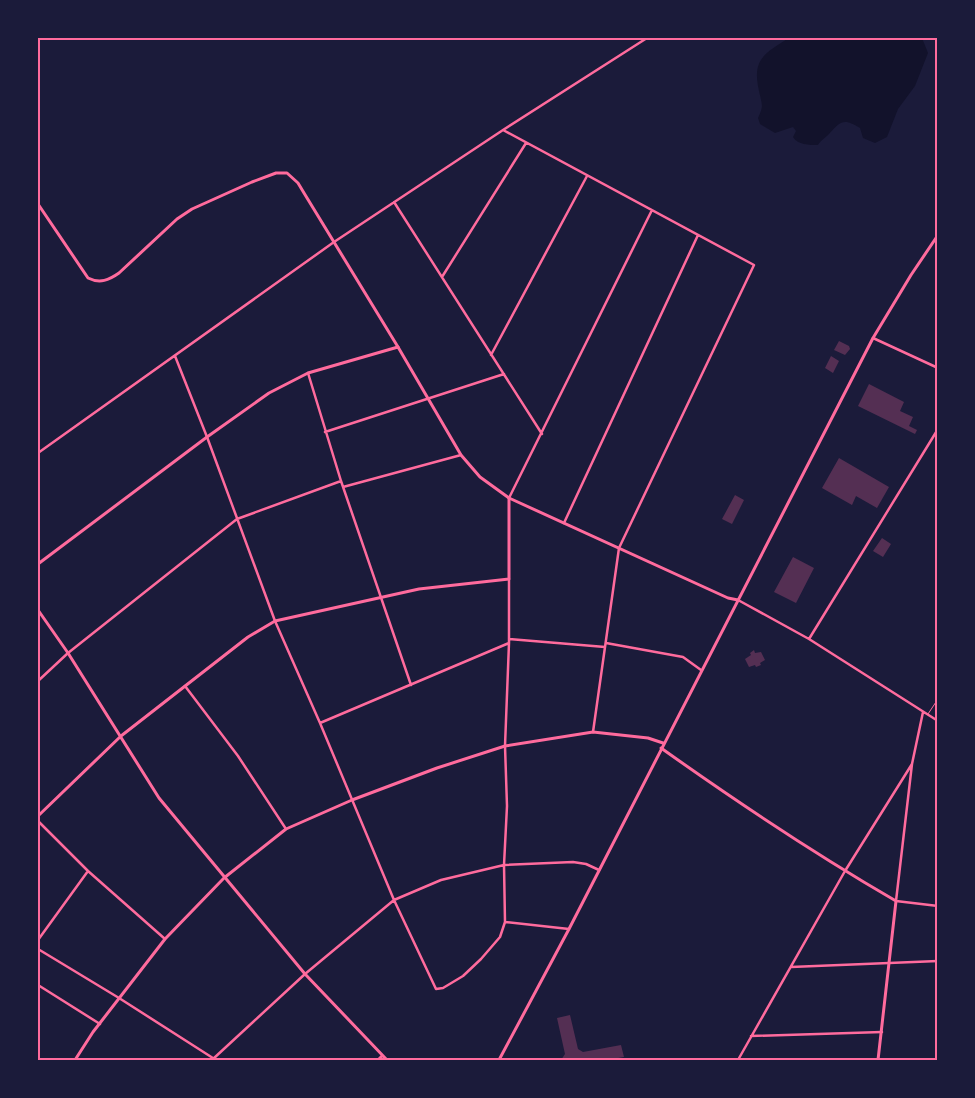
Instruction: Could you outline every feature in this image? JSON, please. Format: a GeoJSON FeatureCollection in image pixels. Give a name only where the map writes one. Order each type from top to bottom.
{"type":"FeatureCollection","features":[{"type":"Feature","properties":{"kind":"street"},"geometry":{"type":"LineString","coordinates":[[38,453],[334,242],[503,130],[647,38]]}},
{"type":"Feature","properties":{"kind":"street"},"geometry":{"type":"LineString","coordinates":[[503,130],[754,265],[619,548],[593,732]]}},
{"type":"Feature","properties":{"kind":"street"},"geometry":{"type":"LineString","coordinates":[[442,278],[526,143]]}},
{"type":"Feature","properties":{"kind":"street"},"geometry":{"type":"LineString","coordinates":[[38,204],[88,278],[95,282],[102,282],[109,280],[119,273],[177,220],[192,209],[252,182],[276,173],[287,173],[298,183],[461,455],[480,477],[509,498],[728,598],[738,600],[809,639],[938,720]]}},
{"type":"Feature","properties":{"kind":"street"},"geometry":{"type":"LineString","coordinates":[[491,355],[588,176]]}},
{"type":"Feature","properties":{"kind":"street"},"geometry":{"type":"LineString","coordinates":[[394,202],[542,434]]}},
{"type":"Feature","properties":{"kind":"street"},"geometry":{"type":"LineString","coordinates":[[175,356],[276,621],[394,900],[436,989],[443,988],[463,976],[481,959],[500,937],[505,922],[504,865],[507,806],[505,746],[509,641],[509,498],[652,210]]}},
{"type":"Feature","properties":{"kind":"street"},"geometry":{"type":"LineString","coordinates":[[564,523],[698,235]]}},
{"type":"Feature","properties":{"kind":"street"},"geometry":{"type":"LineString","coordinates":[[499,1060],[569,929],[873,338],[906,282],[938,235]]}},
{"type":"Feature","properties":{"kind":"street"},"geometry":{"type":"LineString","coordinates":[[873,338],[938,368]]}},
{"type":"Feature","properties":{"kind":"street"},"geometry":{"type":"LineString","coordinates":[[38,564],[207,437],[269,393],[308,374],[398,347]]}},
{"type":"Feature","properties":{"kind":"street"},"geometry":{"type":"LineString","coordinates":[[308,374],[341,481],[411,684]]}},
{"type":"Feature","properties":{"kind":"street"},"geometry":{"type":"LineString","coordinates":[[325,432],[504,374]]}},
{"type":"Feature","properties":{"kind":"street"},"geometry":{"type":"LineString","coordinates":[[809,639],[938,429]]}},
{"type":"Feature","properties":{"kind":"street"},"geometry":{"type":"LineString","coordinates":[[343,487],[461,455]]}},
{"type":"Feature","properties":{"kind":"street"},"geometry":{"type":"LineString","coordinates":[[38,680],[68,653],[238,519],[341,481]]}},
{"type":"Feature","properties":{"kind":"street"},"geometry":{"type":"LineString","coordinates":[[38,816],[121,736],[248,638],[276,621],[418,589],[509,579]]}},
{"type":"Feature","properties":{"kind":"street"},"geometry":{"type":"LineString","coordinates":[[38,610],[68,653],[159,798],[305,974],[387,1060]]}},
{"type":"Feature","properties":{"kind":"street"},"geometry":{"type":"LineString","coordinates":[[320,723],[509,641],[605,647]]}},
{"type":"Feature","properties":{"kind":"street"},"geometry":{"type":"LineString","coordinates":[[606,642],[683,657],[701,670]]}},
{"type":"Feature","properties":{"kind":"street"},"geometry":{"type":"LineString","coordinates":[[184,686],[238,756],[286,830]]}},
{"type":"Feature","properties":{"kind":"street"},"geometry":{"type":"LineString","coordinates":[[878,1060],[912,764],[923,712]]}},
{"type":"Feature","properties":{"kind":"street"},"geometry":{"type":"LineString","coordinates":[[75,1060],[119,998],[165,939],[224,878],[286,830],[352,800],[437,768],[505,746],[593,732],[648,738],[663,743]]}},
{"type":"Feature","properties":{"kind":"street"},"geometry":{"type":"LineString","coordinates":[[661,748],[719,789],[845,871],[896,901],[938,906]]}},
{"type":"Feature","properties":{"kind":"street"},"geometry":{"type":"LineString","coordinates":[[738,1060],[845,871],[912,764]]}},
{"type":"Feature","properties":{"kind":"street"},"geometry":{"type":"LineString","coordinates":[[38,821],[88,871],[165,939]]}},
{"type":"Feature","properties":{"kind":"street"},"geometry":{"type":"LineString","coordinates":[[38,949],[119,998],[214,1060],[305,974],[394,900],[410,892],[441,880],[504,865],[573,862],[586,864],[599,870]]}},
{"type":"Feature","properties":{"kind":"street"},"geometry":{"type":"LineString","coordinates":[[38,940],[88,871]]}},
{"type":"Feature","properties":{"kind":"street"},"geometry":{"type":"LineString","coordinates":[[505,922],[569,929]]}},
{"type":"Feature","properties":{"kind":"street"},"geometry":{"type":"LineString","coordinates":[[791,967],[938,961]]}},
{"type":"Feature","properties":{"kind":"street"},"geometry":{"type":"LineString","coordinates":[[38,985],[100,1024]]}},
{"type":"Feature","properties":{"kind":"street"},"geometry":{"type":"LineString","coordinates":[[752,1036],[882,1032]]}},
{"type":"Feature","properties":{"kind":"street"},"geometry":{"type":"LineString","coordinates":[[378,1060],[382,1056]]}},
{"type":"Feature","properties":{"kind":"lane"},"geometry":{"type":"LineString","coordinates":[[928,714],[938,699]]}},
{"type":"Feature","properties":{"kind":"shaded area"},"geometry":{"type":"Polygon","coordinates":[[[789,38],[922,38],[928,53],[915,86],[898,109],[887,137],[875,143],[863,138],[860,128],[843,122],[818,145],[807,145],[795,140],[793,137],[796,131],[793,127],[775,133],[760,124],[758,118],[762,105],[757,80],[759,65],[766,54],[789,38]]]}},
{"type":"Feature","properties":{"kind":"building"},"geometry":{"type":"Polygon","coordinates":[[[839,341],[849,346],[850,349],[845,355],[834,350],[839,341]]]}},
{"type":"Feature","properties":{"kind":"building"},"geometry":{"type":"Polygon","coordinates":[[[831,356],[839,361],[833,373],[825,368],[831,356]]]}},
{"type":"Feature","properties":{"kind":"building"},"geometry":{"type":"Polygon","coordinates":[[[869,384],[904,402],[900,411],[913,417],[909,426],[917,430],[915,434],[858,406],[869,384]]]}},
{"type":"Feature","properties":{"kind":"building"},"geometry":{"type":"Polygon","coordinates":[[[839,458],[889,487],[877,508],[856,496],[852,505],[822,488],[839,458]]]}},
{"type":"Feature","properties":{"kind":"building"},"geometry":{"type":"Polygon","coordinates":[[[735,495],[744,500],[732,524],[722,519],[735,495]]]}},
{"type":"Feature","properties":{"kind":"building"},"geometry":{"type":"Polygon","coordinates":[[[882,538],[891,544],[883,557],[873,551],[882,538]]]}},
{"type":"Feature","properties":{"kind":"building"},"geometry":{"type":"Polygon","coordinates":[[[793,557],[814,568],[796,603],[774,592],[793,557]]]}},
{"type":"Feature","properties":{"kind":"building"},"geometry":{"type":"Polygon","coordinates":[[[754,650],[755,653],[761,652],[765,660],[760,663],[761,665],[749,667],[745,659],[754,650]]]}},
{"type":"Feature","properties":{"kind":"building"},"geometry":{"type":"Polygon","coordinates":[[[570,1015],[578,1049],[583,1052],[621,1045],[624,1057],[607,1060],[561,1060],[565,1054],[557,1018],[570,1015]]]}}]}
